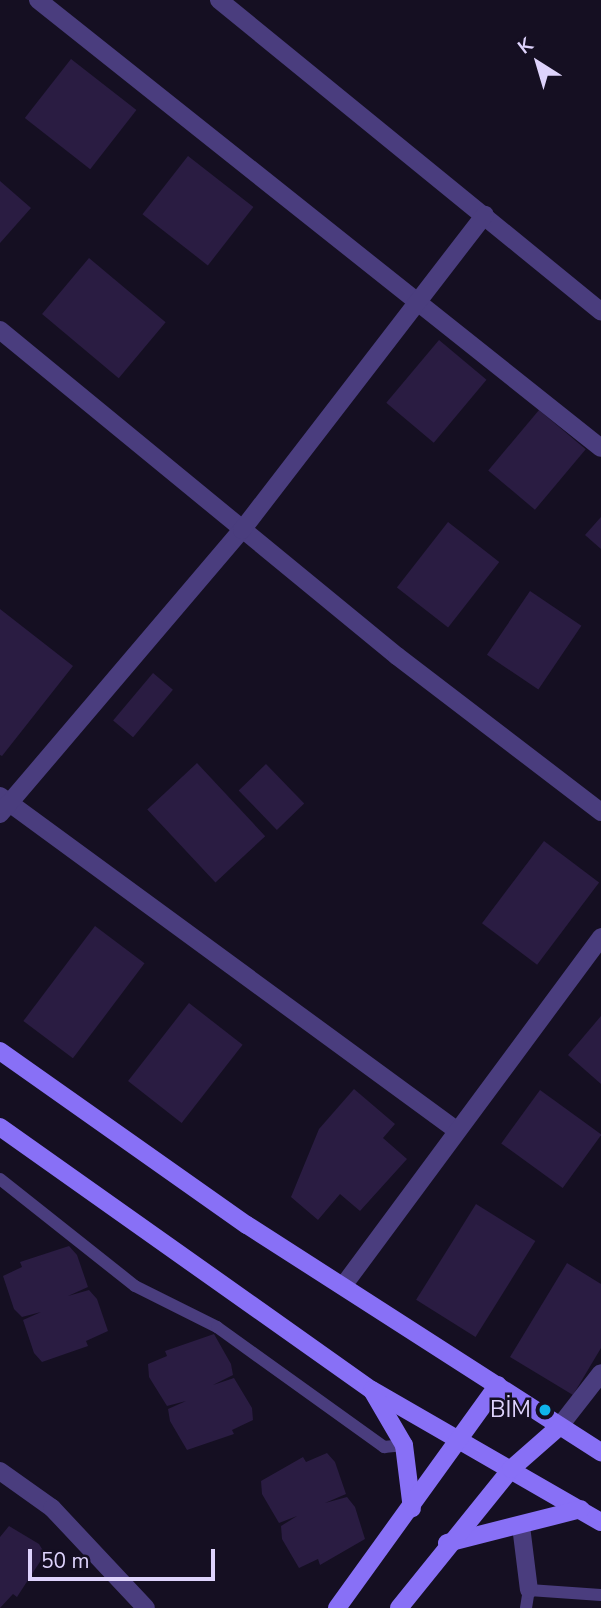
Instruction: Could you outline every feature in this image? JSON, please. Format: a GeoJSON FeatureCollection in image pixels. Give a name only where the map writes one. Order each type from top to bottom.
{"type":"FeatureCollection","features":[{"type":"Feature","properties":{"kind":"street"},"geometry":{"type":"LineString","coordinates":[[38,0],[601,448]]}},
{"type":"Feature","properties":{"kind":"street"},"geometry":{"type":"LineString","coordinates":[[219,0],[601,312]]}},
{"type":"Feature","properties":{"kind":"street"},"geometry":{"type":"LineString","coordinates":[[456,1130],[3,804],[242,530],[485,215]]}},
{"type":"Feature","properties":{"kind":"street"},"geometry":{"type":"LineString","coordinates":[[0,330],[397,656],[601,812]]}},
{"type":"Feature","properties":{"kind":"street"},"geometry":{"type":"LineString","coordinates":[[344,1286],[456,1130],[601,937]]}},
{"type":"Feature","properties":{"kind":"street"},"geometry":{"type":"LineString","coordinates":[[0,1051],[247,1225],[601,1452]]}},
{"type":"Feature","properties":{"kind":"street"},"geometry":{"type":"LineString","coordinates":[[0,1127],[372,1390],[601,1522]]}},
{"type":"Feature","properties":{"kind":"street"},"geometry":{"type":"LineString","coordinates":[[399,1608],[447,1543],[511,1469],[559,1427],[601,1373]]}},
{"type":"Feature","properties":{"kind":"street"},"geometry":{"type":"LineString","coordinates":[[337,1608],[412,1509],[498,1385]]}},
{"type":"Feature","properties":{"kind":"street"},"geometry":{"type":"LineString","coordinates":[[372,1390],[404,1445],[412,1509]]}},
{"type":"Feature","properties":{"kind":"street"},"geometry":{"type":"LineString","coordinates":[[0,1471],[52,1508],[146,1608]]}},
{"type":"Feature","properties":{"kind":"street"},"geometry":{"type":"LineString","coordinates":[[447,1543],[581,1509]]}},
{"type":"Feature","properties":{"kind":"street"},"geometry":{"type":"LineString","coordinates":[[522,1526],[527,1599]]}},
{"type":"Feature","properties":{"kind":"lane"},"geometry":{"type":"LineString","coordinates":[[0,1179],[135,1286],[216,1327],[384,1447],[404,1445]]}},
{"type":"Feature","properties":{"kind":"lane"},"geometry":{"type":"LineString","coordinates":[[527,1599],[601,1595]]}},
{"type":"Feature","properties":{"kind":"building"},"geometry":{"type":"Polygon","coordinates":[[[71,59],[136,110],[90,169],[25,118],[71,59]]]}},
{"type":"Feature","properties":{"kind":"building"},"geometry":{"type":"Polygon","coordinates":[[[188,156],[253,207],[208,265],[142,214],[188,156]]]}},
{"type":"Feature","properties":{"kind":"building"},"geometry":{"type":"Polygon","coordinates":[[[0,181],[31,208],[0,243],[0,181]]]}},
{"type":"Feature","properties":{"kind":"building"},"geometry":{"type":"Polygon","coordinates":[[[89,258],[166,322],[119,378],[42,314],[89,258]]]}},
{"type":"Feature","properties":{"kind":"building"},"geometry":{"type":"Polygon","coordinates":[[[439,340],[486,380],[434,443],[386,403],[439,340]]]}},
{"type":"Feature","properties":{"kind":"building"},"geometry":{"type":"Polygon","coordinates":[[[539,410],[586,449],[535,510],[488,471],[539,410]]]}},
{"type":"Feature","properties":{"kind":"building"},"geometry":{"type":"Polygon","coordinates":[[[601,517],[601,549],[585,535],[601,517]]]}},
{"type":"Feature","properties":{"kind":"building"},"geometry":{"type":"Polygon","coordinates":[[[448,522],[499,562],[448,627],[397,587],[448,522]]]}},
{"type":"Feature","properties":{"kind":"building"},"geometry":{"type":"Polygon","coordinates":[[[530,591],[581,626],[538,690],[487,655],[530,591]]]}},
{"type":"Feature","properties":{"kind":"building"},"geometry":{"type":"Polygon","coordinates":[[[0,609],[73,666],[2,756],[0,755],[0,609]]]}},
{"type":"Feature","properties":{"kind":"building"},"geometry":{"type":"Polygon","coordinates":[[[153,673],[173,690],[133,737],[113,720],[153,673]]]}},
{"type":"Feature","properties":{"kind":"building"},"geometry":{"type":"Polygon","coordinates":[[[197,763],[265,836],[215,883],[147,809],[197,763]]]}},
{"type":"Feature","properties":{"kind":"building"},"geometry":{"type":"Polygon","coordinates":[[[266,764],[304,804],[277,830],[239,790],[266,764]]]}},
{"type":"Feature","properties":{"kind":"building"},"geometry":{"type":"Polygon","coordinates":[[[544,841],[599,883],[537,965],[482,923],[544,841]]]}},
{"type":"Feature","properties":{"kind":"building"},"geometry":{"type":"Polygon","coordinates":[[[95,926],[145,963],[73,1058],[23,1021],[95,926]]]}},
{"type":"Feature","properties":{"kind":"building"},"geometry":{"type":"Polygon","coordinates":[[[189,1003],[243,1045],[182,1123],[128,1081],[189,1003]]]}},
{"type":"Feature","properties":{"kind":"building"},"geometry":{"type":"Polygon","coordinates":[[[601,1016],[601,1084],[568,1055],[601,1016]]]}},
{"type":"Feature","properties":{"kind":"building"},"geometry":{"type":"Polygon","coordinates":[[[354,1089],[395,1124],[383,1138],[407,1159],[360,1211],[340,1194],[318,1220],[291,1197],[319,1129],[354,1089]]]}},
{"type":"Feature","properties":{"kind":"building"},"geometry":{"type":"Polygon","coordinates":[[[540,1090],[601,1134],[563,1188],[501,1143],[540,1090]]]}},
{"type":"Feature","properties":{"kind":"building"},"geometry":{"type":"Polygon","coordinates":[[[476,1204],[535,1241],[475,1337],[416,1300],[476,1204]]]}},
{"type":"Feature","properties":{"kind":"building"},"geometry":{"type":"Polygon","coordinates":[[[69,1246],[77,1255],[88,1287],[68,1296],[89,1290],[97,1299],[108,1331],[86,1341],[88,1346],[42,1362],[34,1353],[23,1320],[41,1312],[22,1317],[14,1309],[3,1276],[22,1267],[20,1262],[69,1246]]]}},
{"type":"Feature","properties":{"kind":"building"},"geometry":{"type":"Polygon","coordinates":[[[567,1263],[601,1284],[601,1348],[573,1395],[510,1357],[567,1263]]]}},
{"type":"Feature","properties":{"kind":"building"},"geometry":{"type":"Polygon","coordinates":[[[214,1334],[231,1364],[233,1375],[213,1385],[234,1378],[252,1408],[253,1420],[232,1430],[234,1434],[187,1450],[170,1421],[168,1409],[186,1401],[167,1406],[149,1377],[148,1364],[167,1356],[165,1351],[214,1334]]]}},
{"type":"Feature","properties":{"kind":"building"},"geometry":{"type":"Polygon","coordinates":[[[327,1453],[335,1462],[346,1494],[325,1503],[347,1497],[355,1507],[365,1539],[320,1565],[318,1559],[299,1568],[282,1539],[281,1526],[297,1516],[279,1523],[262,1494],[261,1481],[303,1457],[306,1462],[327,1453]]]}},
{"type":"Feature","properties":{"kind":"building"},"geometry":{"type":"Polygon","coordinates":[[[9,1526],[39,1544],[45,1554],[17,1597],[13,1594],[0,1608],[0,1537],[9,1526]]]}},
{"type":"Feature","properties":{"kind":"place","name":"BİM"},"geometry":{"type":"Point","coordinates":[545,1410]}}]}
